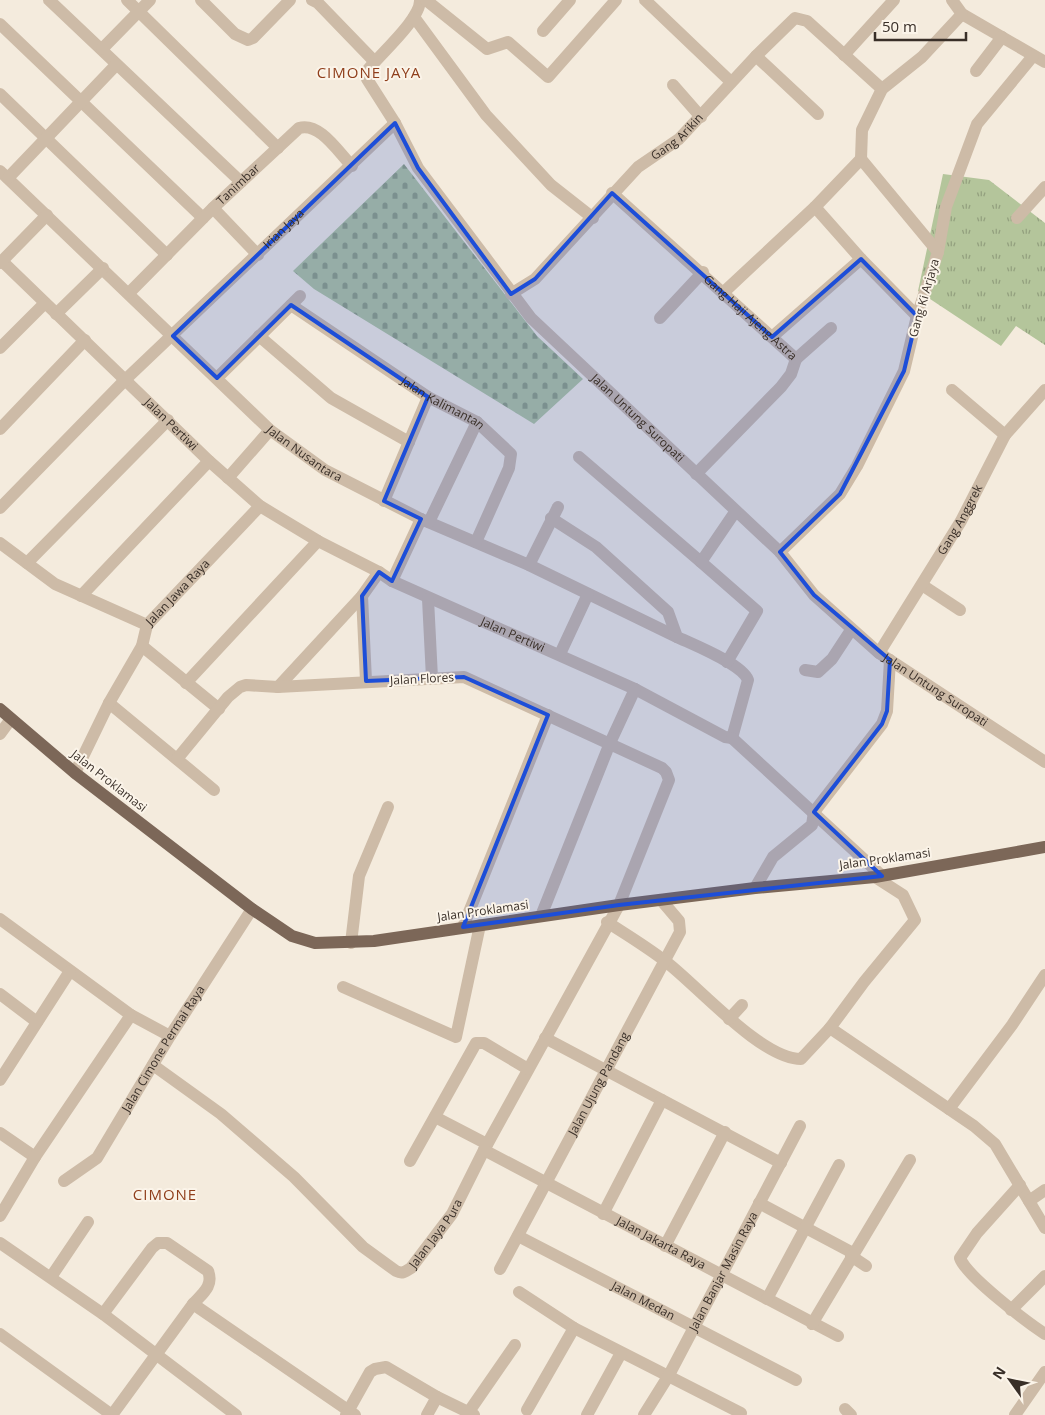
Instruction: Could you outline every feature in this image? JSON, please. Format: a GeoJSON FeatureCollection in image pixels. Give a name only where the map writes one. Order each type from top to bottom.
{"type":"FeatureCollection","features":[{"type":"Feature","properties":{"kind":"main road","name":"Jalan Proklamasi"},"geometry":{"type":"LineString","coordinates":[[0,709],[76,773],[252,909],[280,929],[303,940],[315,943],[351,943],[619,904],[662,901],[755,888],[879,876],[1045,847]]}},
{"type":"Feature","properties":{"kind":"street"},"geometry":{"type":"LineString","coordinates":[[49,0],[241,182]]}},
{"type":"Feature","properties":{"kind":"street"},"geometry":{"type":"LineString","coordinates":[[127,0],[278,148]]}},
{"type":"Feature","properties":{"kind":"street"},"geometry":{"type":"LineString","coordinates":[[102,49],[150,0]]}},
{"type":"Feature","properties":{"kind":"street"},"geometry":{"type":"LineString","coordinates":[[209,3],[243,39],[253,38],[290,0]]}},
{"type":"Feature","properties":{"kind":"street"},"geometry":{"type":"LineString","coordinates":[[312,0],[318,3],[374,61],[414,17],[420,6],[420,0]]}},
{"type":"Feature","properties":{"kind":"street"},"geometry":{"type":"LineString","coordinates":[[426,0],[486,50],[508,42],[548,77],[616,0]]}},
{"type":"Feature","properties":{"kind":"street"},"geometry":{"type":"LineString","coordinates":[[543,31],[570,0]]}},
{"type":"Feature","properties":{"kind":"street"},"geometry":{"type":"LineString","coordinates":[[645,0],[732,82]]}},
{"type":"Feature","properties":{"kind":"street"},"geometry":{"type":"LineString","coordinates":[[844,55],[894,0]]}},
{"type":"Feature","properties":{"kind":"street"},"geometry":{"type":"LineString","coordinates":[[952,0],[962,14],[1045,62]]}},
{"type":"Feature","properties":{"kind":"street"},"geometry":{"type":"LineString","coordinates":[[724,292],[815,207],[861,159],[862,130],[882,90],[922,57],[962,14]]}},
{"type":"Feature","properties":{"kind":"street"},"geometry":{"type":"LineString","coordinates":[[414,17],[486,115],[551,185],[593,218]]}},
{"type":"Feature","properties":{"kind":"street","name":"Gang Arikin"},"geometry":{"type":"LineString","coordinates":[[512,294],[535,279],[593,218],[612,193],[638,167],[679,139],[702,117],[756,56],[795,18],[807,21],[882,90]]}},
{"type":"Feature","properties":{"kind":"street"},"geometry":{"type":"LineString","coordinates":[[0,24],[203,218]]}},
{"type":"Feature","properties":{"kind":"street"},"geometry":{"type":"LineString","coordinates":[[976,71],[1002,37]]}},
{"type":"Feature","properties":{"kind":"street"},"geometry":{"type":"LineString","coordinates":[[756,56],[818,114]]}},
{"type":"Feature","properties":{"kind":"street"},"geometry":{"type":"LineString","coordinates":[[938,252],[946,207],[976,124],[1033,56]]}},
{"type":"Feature","properties":{"kind":"street","name":"Jalan Untung Suropati"},"geometry":{"type":"LineString","coordinates":[[374,61],[366,72],[367,79],[395,123],[418,168],[531,318],[735,512],[780,552],[814,595],[851,630],[884,657],[1045,762]]}},
{"type":"Feature","properties":{"kind":"street"},"geometry":{"type":"LineString","coordinates":[[4,175],[45,137],[116,65]]}},
{"type":"Feature","properties":{"kind":"street"},"geometry":{"type":"LineString","coordinates":[[673,85],[702,117]]}},
{"type":"Feature","properties":{"kind":"street"},"geometry":{"type":"LineString","coordinates":[[0,94],[167,255]]}},
{"type":"Feature","properties":{"kind":"street","name":"Irian Jaya"},"geometry":{"type":"LineString","coordinates":[[0,508],[126,379],[352,166],[395,123]]}},
{"type":"Feature","properties":{"kind":"street","name":"Tanimbar"},"geometry":{"type":"LineString","coordinates":[[129,293],[213,208],[299,128],[312,127],[318,131],[352,166]]}},
{"type":"Feature","properties":{"kind":"street","name":"Gang Ki Arjaya"},"geometry":{"type":"LineString","coordinates":[[780,552],[840,494],[857,466],[904,372],[917,316],[938,252],[861,159]]}},
{"type":"Feature","properties":{"kind":"street","name":"Jalan Nusantara"},"geometry":{"type":"LineString","coordinates":[[4,175],[270,430],[325,470],[425,521],[529,565],[677,637]]}},
{"type":"Feature","properties":{"kind":"street"},"geometry":{"type":"LineString","coordinates":[[1017,218],[1045,187]]}},
{"type":"Feature","properties":{"kind":"street","name":"Gang Haji Ajeng Astra"},"geometry":{"type":"LineString","coordinates":[[612,193],[703,272],[796,359],[791,374],[782,387],[696,474]]}},
{"type":"Feature","properties":{"kind":"street"},"geometry":{"type":"LineString","coordinates":[[815,207],[917,316]]}},
{"type":"Feature","properties":{"kind":"street"},"geometry":{"type":"LineString","coordinates":[[213,208],[258,255]]}},
{"type":"Feature","properties":{"kind":"street"},"geometry":{"type":"LineString","coordinates":[[2,258],[47,215]]}},
{"type":"Feature","properties":{"kind":"street","name":"Jalan Pertiwi"},"geometry":{"type":"LineString","coordinates":[[2,258],[44,303],[126,379],[209,461],[260,506],[318,541],[428,599],[560,654],[635,689],[725,737],[732,738],[814,812],[879,876],[903,895],[915,920],[864,982],[830,1028]]}},
{"type":"Feature","properties":{"kind":"street"},"geometry":{"type":"LineString","coordinates":[[772,337],[862,259]]}},
{"type":"Feature","properties":{"kind":"street"},"geometry":{"type":"LineString","coordinates":[[56,314],[103,268]]}},
{"type":"Feature","properties":{"kind":"street"},"geometry":{"type":"LineString","coordinates":[[660,318],[703,272]]}},
{"type":"Feature","properties":{"kind":"street","name":"Jalan Kalimantan"},"geometry":{"type":"LineString","coordinates":[[259,336],[296,300],[428,397],[477,422],[511,454],[509,468],[476,542]]}},
{"type":"Feature","properties":{"kind":"street"},"geometry":{"type":"LineString","coordinates":[[0,348],[44,303]]}},
{"type":"Feature","properties":{"kind":"street"},"geometry":{"type":"LineString","coordinates":[[796,359],[832,328]]}},
{"type":"Feature","properties":{"kind":"street"},"geometry":{"type":"LineString","coordinates":[[217,378],[259,336],[331,398],[409,442]]}},
{"type":"Feature","properties":{"kind":"street"},"geometry":{"type":"LineString","coordinates":[[0,430],[85,340]]}},
{"type":"Feature","properties":{"kind":"street"},"geometry":{"type":"LineString","coordinates":[[952,390],[1005,435]]}},
{"type":"Feature","properties":{"kind":"street","name":"Gang Anggrek"},"geometry":{"type":"LineString","coordinates":[[884,657],[922,585],[961,521],[1005,435],[1045,390]]}},
{"type":"Feature","properties":{"kind":"street"},"geometry":{"type":"LineString","coordinates":[[384,501],[428,397]]}},
{"type":"Feature","properties":{"kind":"street"},"geometry":{"type":"LineString","coordinates":[[27,563],[168,420]]}},
{"type":"Feature","properties":{"kind":"street"},"geometry":{"type":"LineString","coordinates":[[392,581],[477,422]]}},
{"type":"Feature","properties":{"kind":"street"},"geometry":{"type":"LineString","coordinates":[[228,478],[270,430]]}},
{"type":"Feature","properties":{"kind":"street"},"geometry":{"type":"LineString","coordinates":[[579,457],[757,611],[727,662]]}},
{"type":"Feature","properties":{"kind":"street"},"geometry":{"type":"LineString","coordinates":[[81,596],[209,461]]}},
{"type":"Feature","properties":{"kind":"street","name":"Jalan Jawa Raya"},"geometry":{"type":"LineString","coordinates":[[76,773],[109,703],[142,646],[147,625],[260,506]]}},
{"type":"Feature","properties":{"kind":"street"},"geometry":{"type":"LineString","coordinates":[[701,562],[735,512]]}},
{"type":"Feature","properties":{"kind":"street"},"geometry":{"type":"LineString","coordinates":[[529,565],[554,513],[596,547],[668,612],[677,637],[727,662],[746,675],[748,680],[732,738]]}},
{"type":"Feature","properties":{"kind":"street"},"geometry":{"type":"LineString","coordinates":[[186,683],[318,541]]}},
{"type":"Feature","properties":{"kind":"street"},"geometry":{"type":"LineString","coordinates":[[0,543],[55,584],[147,625]]}},
{"type":"Feature","properties":{"kind":"street"},"geometry":{"type":"LineString","coordinates":[[278,687],[362,596],[380,572]]}},
{"type":"Feature","properties":{"kind":"street"},"geometry":{"type":"LineString","coordinates":[[922,585],[960,610]]}},
{"type":"Feature","properties":{"kind":"street"},"geometry":{"type":"LineString","coordinates":[[560,654],[588,594]]}},
{"type":"Feature","properties":{"kind":"street"},"geometry":{"type":"LineString","coordinates":[[362,596],[366,682]]}},
{"type":"Feature","properties":{"kind":"street"},"geometry":{"type":"LineString","coordinates":[[428,599],[432,678]]}},
{"type":"Feature","properties":{"kind":"street"},"geometry":{"type":"LineString","coordinates":[[805,670],[818,672],[832,659],[851,630]]}},
{"type":"Feature","properties":{"kind":"street"},"geometry":{"type":"LineString","coordinates":[[142,646],[219,709]]}},
{"type":"Feature","properties":{"kind":"street"},"geometry":{"type":"LineString","coordinates":[[755,888],[773,857],[812,826],[814,812],[882,724],[887,711],[884,657]]}},
{"type":"Feature","properties":{"kind":"street","name":"Jalan Flores"},"geometry":{"type":"LineString","coordinates":[[177,759],[228,697],[246,685],[278,687],[452,676],[470,678],[662,768],[669,776],[669,784]]}},
{"type":"Feature","properties":{"kind":"street"},"geometry":{"type":"LineString","coordinates":[[541,916],[610,743],[635,689]]}},
{"type":"Feature","properties":{"kind":"street"},"geometry":{"type":"LineString","coordinates":[[109,703],[214,790]]}},
{"type":"Feature","properties":{"kind":"street"},"geometry":{"type":"LineString","coordinates":[[463,928],[548,715]]}},
{"type":"Feature","properties":{"kind":"street"},"geometry":{"type":"LineString","coordinates":[[0,734],[11,719]]}},
{"type":"Feature","properties":{"kind":"street","name":"Jalan Jaya Pura"},"geometry":{"type":"LineString","coordinates":[[153,1065],[221,1114],[294,1177],[363,1247],[401,1273],[411,1268],[452,1214],[485,1147],[607,922],[619,904],[669,784]]}},
{"type":"Feature","properties":{"kind":"street"},"geometry":{"type":"LineString","coordinates":[[351,943],[359,876],[388,807]]}},
{"type":"Feature","properties":{"kind":"street","name":"Jalan Ujung Pandang"},"geometry":{"type":"LineString","coordinates":[[500,1270],[666,961],[681,928],[662,901]]}},
{"type":"Feature","properties":{"kind":"street","name":"Jalan Cimone Permai Raya"},"geometry":{"type":"LineString","coordinates":[[64,1181],[97,1158],[170,1036],[252,909]]}},
{"type":"Feature","properties":{"kind":"street"},"geometry":{"type":"LineString","coordinates":[[0,919],[132,1015],[170,1036]]}},
{"type":"Feature","properties":{"kind":"street"},"geometry":{"type":"LineString","coordinates":[[607,922],[666,961],[729,1019],[775,1052],[794,1059],[801,1059],[830,1028],[974,1126],[995,1144],[1045,1228]]}},
{"type":"Feature","properties":{"kind":"street"},"geometry":{"type":"LineString","coordinates":[[343,987],[456,1037],[480,925]]}},
{"type":"Feature","properties":{"kind":"street"},"geometry":{"type":"LineString","coordinates":[[0,1080],[4,1064],[38,1022],[70,971]]}},
{"type":"Feature","properties":{"kind":"street"},"geometry":{"type":"LineString","coordinates":[[949,1109],[1012,1025],[1045,975]]}},
{"type":"Feature","properties":{"kind":"street"},"geometry":{"type":"LineString","coordinates":[[0,994],[38,1022]]}},
{"type":"Feature","properties":{"kind":"street"},"geometry":{"type":"LineString","coordinates":[[729,1019],[742,1005]]}},
{"type":"Feature","properties":{"kind":"street"},"geometry":{"type":"LineString","coordinates":[[0,1215],[35,1157],[132,1015]]}},
{"type":"Feature","properties":{"kind":"street"},"geometry":{"type":"LineString","coordinates":[[545,1038],[781,1163]]}},
{"type":"Feature","properties":{"kind":"street"},"geometry":{"type":"LineString","coordinates":[[410,1161],[474,1045],[478,1041],[528,1069]]}},
{"type":"Feature","properties":{"kind":"street"},"geometry":{"type":"LineString","coordinates":[[603,1214],[662,1100]]}},
{"type":"Feature","properties":{"kind":"street","name":"Jalan Jakarta Raya"},"geometry":{"type":"LineString","coordinates":[[435,1116],[546,1184],[838,1336]]}},
{"type":"Feature","properties":{"kind":"street","name":"Jalan Banjar Masin Raya"},"geometry":{"type":"LineString","coordinates":[[644,1415],[669,1375],[693,1325],[800,1126]]}},
{"type":"Feature","properties":{"kind":"street"},"geometry":{"type":"LineString","coordinates":[[665,1246],[725,1132]]}},
{"type":"Feature","properties":{"kind":"street"},"geometry":{"type":"LineString","coordinates":[[0,1133],[35,1157]]}},
{"type":"Feature","properties":{"kind":"street"},"geometry":{"type":"LineString","coordinates":[[812,1324],[852,1254],[910,1160]]}},
{"type":"Feature","properties":{"kind":"street"},"geometry":{"type":"LineString","coordinates":[[767,1300],[839,1165]]}},
{"type":"Feature","properties":{"kind":"street"},"geometry":{"type":"LineString","coordinates":[[1020,1186],[977,1233],[960,1258],[982,1283],[1011,1310],[1045,1334]]}},
{"type":"Feature","properties":{"kind":"street"},"geometry":{"type":"LineString","coordinates":[[1029,1201],[1045,1190]]}},
{"type":"Feature","properties":{"kind":"street"},"geometry":{"type":"LineString","coordinates":[[759,1203],[806,1227],[852,1254],[866,1266]]}},
{"type":"Feature","properties":{"kind":"street"},"geometry":{"type":"LineString","coordinates":[[51,1277],[88,1222]]}},
{"type":"Feature","properties":{"kind":"street","name":"Jalan Medan"},"geometry":{"type":"LineString","coordinates":[[518,1236],[796,1380]]}},
{"type":"Feature","properties":{"kind":"street"},"geometry":{"type":"LineString","coordinates":[[0,1334],[112,1415],[210,1283],[208,1271],[162,1242],[152,1248],[103,1314]]}},
{"type":"Feature","properties":{"kind":"street"},"geometry":{"type":"LineString","coordinates":[[0,1243],[157,1353],[182,1376],[236,1415]]}},
{"type":"Feature","properties":{"kind":"street"},"geometry":{"type":"LineString","coordinates":[[1011,1310],[1045,1276]]}},
{"type":"Feature","properties":{"kind":"street"},"geometry":{"type":"LineString","coordinates":[[520,1292],[574,1328],[741,1413]]}},
{"type":"Feature","properties":{"kind":"street"},"geometry":{"type":"LineString","coordinates":[[193,1304],[350,1414],[370,1372],[381,1367],[386,1367],[437,1397],[471,1414],[515,1345]]}},
{"type":"Feature","properties":{"kind":"street"},"geometry":{"type":"LineString","coordinates":[[527,1410],[574,1328]]}},
{"type":"Feature","properties":{"kind":"street"},"geometry":{"type":"LineString","coordinates":[[587,1415],[621,1353]]}},
{"type":"Feature","properties":{"kind":"street"},"geometry":{"type":"LineString","coordinates":[[1014,1415],[1045,1372]]}},
{"type":"Feature","properties":{"kind":"street"},"geometry":{"type":"LineString","coordinates":[[427,1415],[437,1397]]}},
{"type":"Feature","properties":{"kind":"highlighted area"},"geometry":{"type":"Polygon","coordinates":[[[395,123],[418,168],[511,294],[535,279],[612,193],[772,337],[861,259],[917,316],[904,371],[840,494],[780,552],[814,595],[890,660],[887,711],[882,724],[814,812],[882,876],[619,905],[463,927],[548,715],[464,677],[366,681],[362,596],[379,572],[392,581],[421,519],[384,501],[428,397],[291,305],[217,378],[173,336],[395,123]]]}},
{"type":"Feature","properties":{"kind":"green space"},"geometry":{"type":"Polygon","coordinates":[[[404,164],[537,336],[583,379],[534,424],[314,289],[293,271],[404,164]]]}},
{"type":"Feature","properties":{"kind":"green space"},"geometry":{"type":"Polygon","coordinates":[[[943,174],[989,180],[1045,223],[1045,345],[1016,326],[1001,346],[918,291],[943,174]]]}},
{"type":"Feature","properties":{"kind":"district","name":"CIMONE JAYA"},"geometry":{"type":"Point","coordinates":[369,73]}},
{"type":"Feature","properties":{"kind":"district","name":"CIMONE"},"geometry":{"type":"Point","coordinates":[165,1195]}}]}
